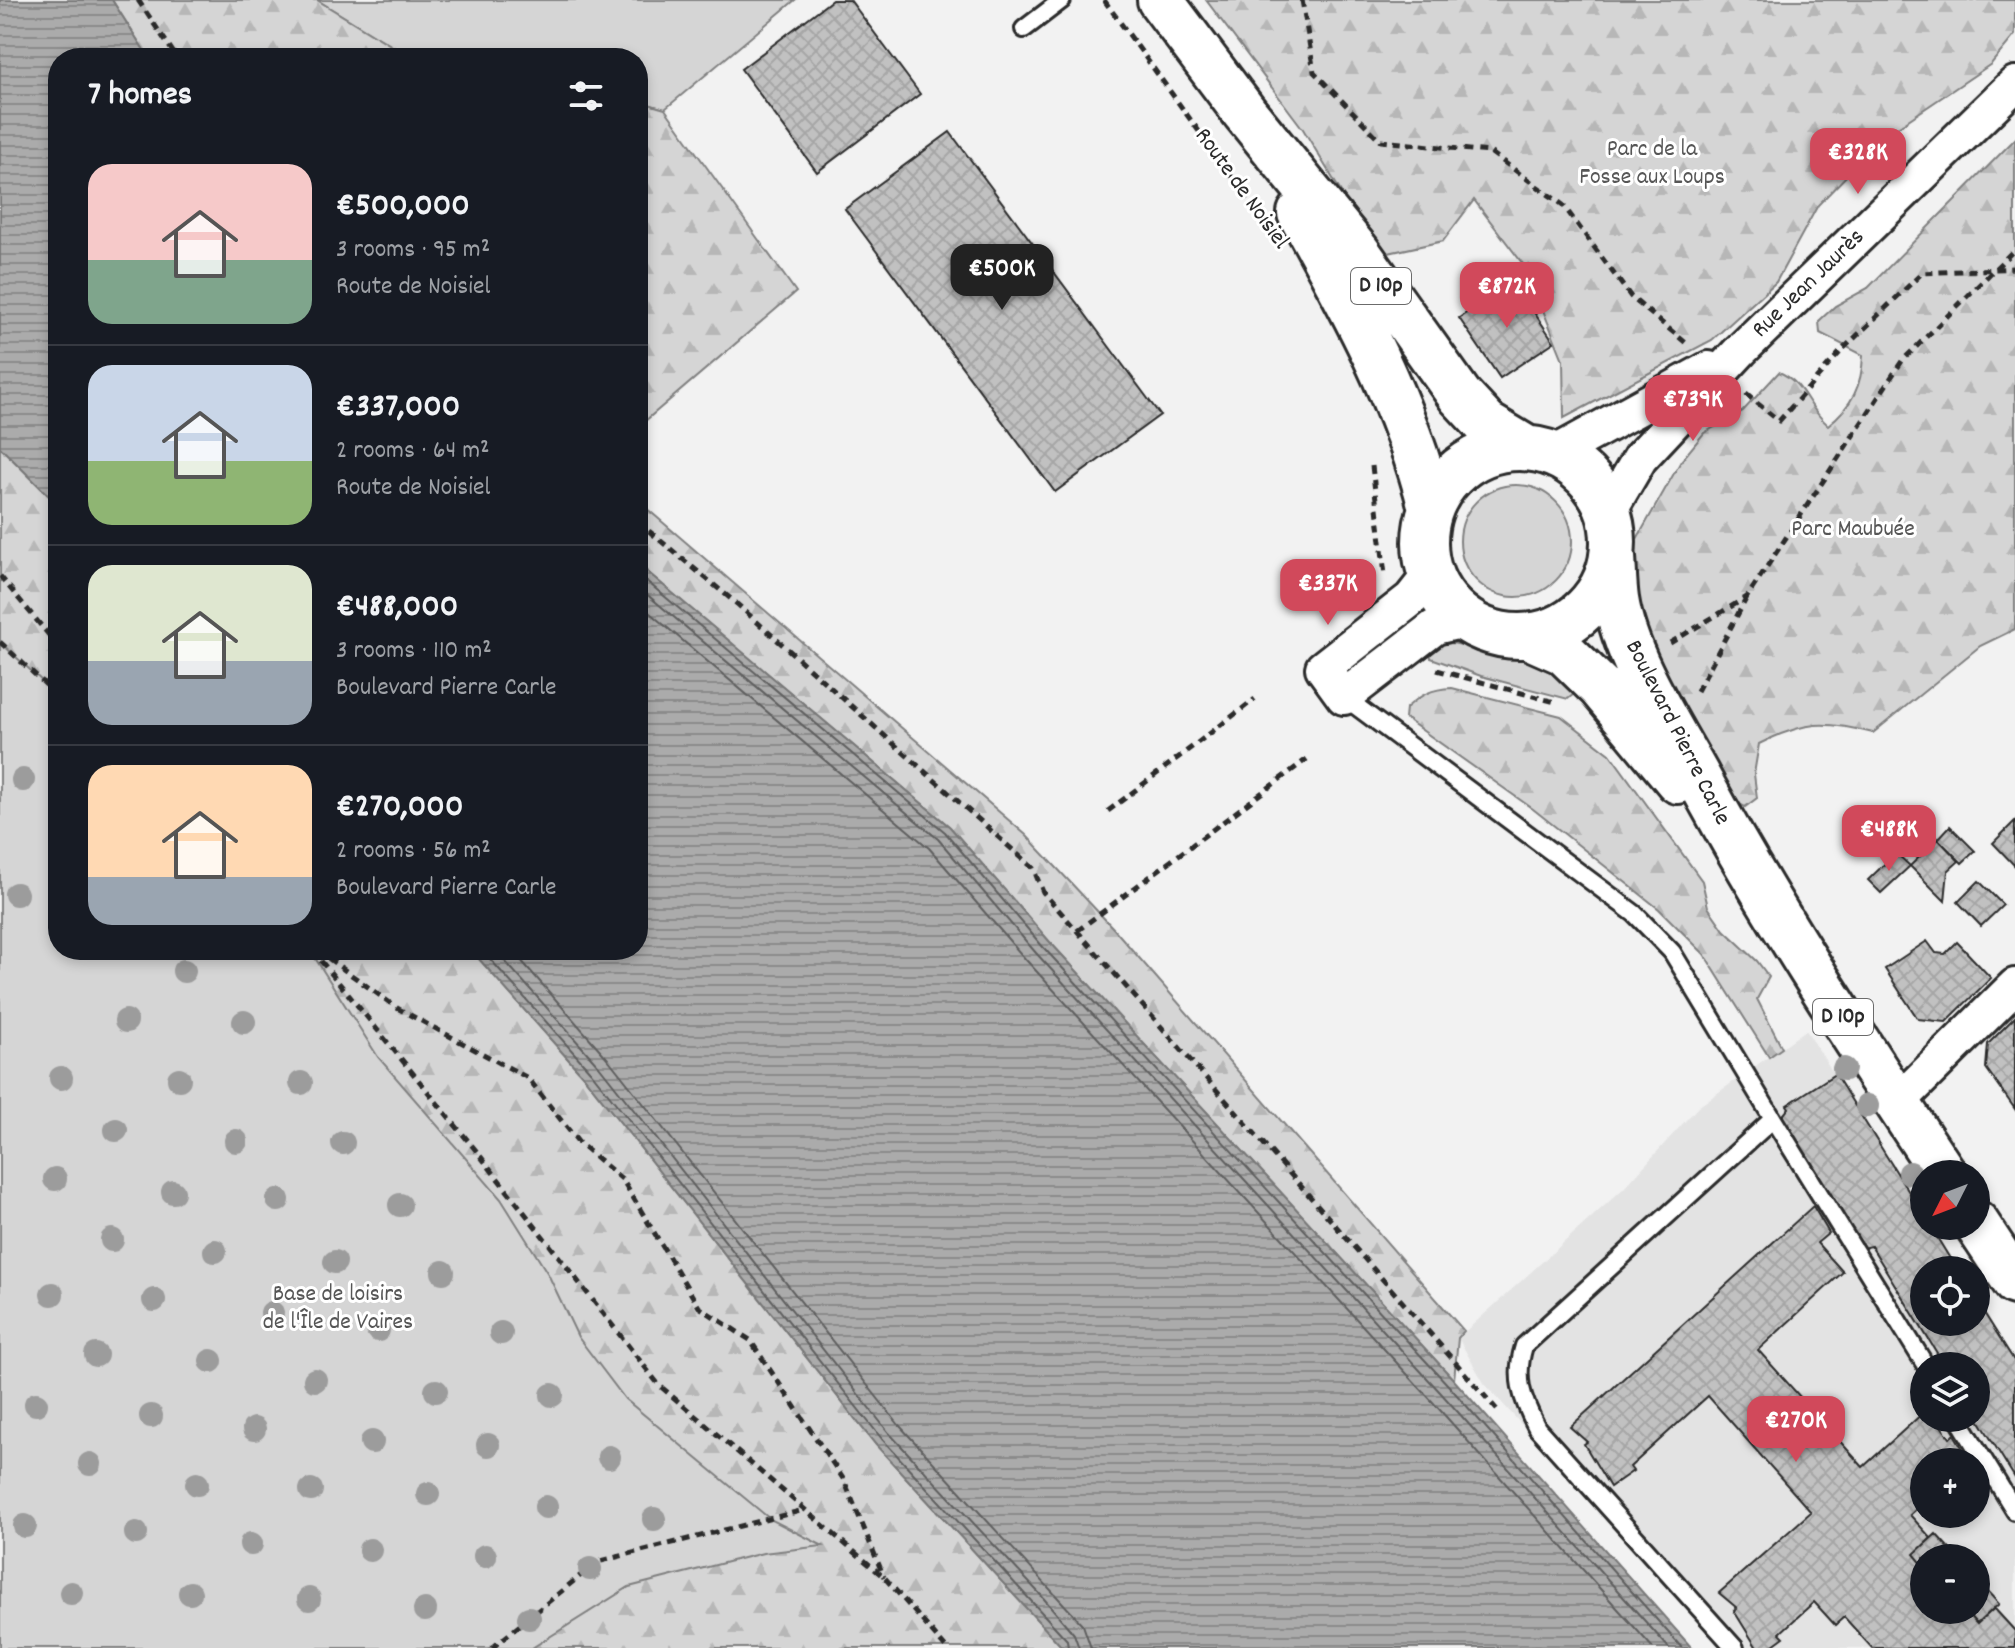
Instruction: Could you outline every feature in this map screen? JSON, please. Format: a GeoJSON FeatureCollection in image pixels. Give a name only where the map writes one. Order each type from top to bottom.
{"type":"FeatureCollection","features":[{"type":"Feature","properties":{"kind":"main road","name":"Route de Noisiel"},"geometry":{"type":"LineString","coordinates":[[1160,0],[1245,113],[1357,251],[1460,396],[1486,424],[1540,451]]}},
{"type":"Feature","properties":{"kind":"main road","name":"Route de Noisiel"},"geometry":{"type":"LineString","coordinates":[[1245,113],[1353,310],[1406,426],[1431,508]]}},
{"type":"Feature","properties":{"kind":"main road"},"geometry":{"type":"LineString","coordinates":[[1496,450],[1540,451],[1578,467],[1596,487],[1609,511],[1614,533],[1613,557],[1604,586],[1585,611],[1560,628],[1530,637],[1485,631],[1465,620],[1444,600],[1430,575],[1425,541],[1431,508],[1446,482],[1468,462],[1496,450]]}},
{"type":"Feature","properties":{"kind":"main road","name":"Boulevard Pierre Carle"},"geometry":{"type":"LineString","coordinates":[[1613,557],[1617,603],[1638,663],[1674,734],[1742,859],[1935,1160]]}},
{"type":"Feature","properties":{"kind":"main road","name":"Boulevard Pierre Carle"},"geometry":{"type":"LineString","coordinates":[[1530,637],[1564,652],[1600,687],[1742,859]]}},
{"type":"Feature","properties":{"kind":"main road"},"geometry":{"type":"LineString","coordinates":[[1987,1240],[2015,1282]]}},
{"type":"Feature","properties":{"kind":"street","name":"Rue Jean Jaurès"},"geometry":{"type":"LineString","coordinates":[[1609,511],[1640,458],[1725,363],[2015,84]]}},
{"type":"Feature","properties":{"kind":"street","name":"Rue Jean Jaurès"},"geometry":{"type":"LineString","coordinates":[[1540,451],[1725,363]]}},
{"type":"Feature","properties":{"kind":"street"},"geometry":{"type":"LineString","coordinates":[[1430,575],[1411,599],[1323,668],[1344,697],[1435,627],[1465,620]]}},
{"type":"Feature","properties":{"kind":"street"},"geometry":{"type":"LineString","coordinates":[[1897,1103],[2015,986]]}},
{"type":"Feature","properties":{"kind":"lane"},"geometry":{"type":"LineString","coordinates":[[1024,29],[1062,0]]}},
{"type":"Feature","properties":{"kind":"lane"},"geometry":{"type":"LineString","coordinates":[[1344,697],[1635,914],[1672,952],[1917,1352]]}},
{"type":"Feature","properties":{"kind":"lane"},"geometry":{"type":"LineString","coordinates":[[1735,1648],[1537,1428],[1521,1398],[1517,1368],[1524,1346],[1773,1119]]}},
{"type":"Feature","properties":{"kind":"lane"},"geometry":{"type":"LineString","coordinates":[[1967,1432],[2015,1511]]}},
{"type":"Feature","properties":{"kind":"path"},"geometry":{"type":"LineString","coordinates":[[138,0],[170,48]]}},
{"type":"Feature","properties":{"kind":"path","name":"Route de Noisiel"},"geometry":{"type":"LineString","coordinates":[[1104,0],[1260,215]]}},
{"type":"Feature","properties":{"kind":"path"},"geometry":{"type":"LineString","coordinates":[[1302,0],[1314,72],[1381,141],[1490,152],[1563,205],[1631,297],[1725,363],[1779,421],[1843,349],[1922,273],[2015,268]]}},
{"type":"Feature","properties":{"kind":"path"},"geometry":{"type":"LineString","coordinates":[[1674,734],[1747,597],[1902,361],[1992,268],[2015,249]]}},
{"type":"Feature","properties":{"kind":"path"},"geometry":{"type":"LineString","coordinates":[[648,530],[737,604],[1033,868],[1043,892],[1498,1412]]}},
{"type":"Feature","properties":{"kind":"path"},"geometry":{"type":"LineString","coordinates":[[0,576],[48,634]]}},
{"type":"Feature","properties":{"kind":"path"},"geometry":{"type":"LineString","coordinates":[[1638,663],[1747,597]]}},
{"type":"Feature","properties":{"kind":"path"},"geometry":{"type":"LineString","coordinates":[[0,642],[48,687]]}},
{"type":"Feature","properties":{"kind":"path"},"geometry":{"type":"LineString","coordinates":[[1108,811],[1255,699]]}},
{"type":"Feature","properties":{"kind":"path"},"geometry":{"type":"LineString","coordinates":[[1077,931],[1307,759]]}},
{"type":"Feature","properties":{"kind":"path"},"geometry":{"type":"LineString","coordinates":[[322,960],[659,1385],[885,1578],[946,1648]]}},
{"type":"Feature","properties":{"kind":"path"},"geometry":{"type":"LineString","coordinates":[[328,960],[397,1008],[528,1078],[579,1143],[622,1179],[699,1307],[750,1340],[844,1480],[885,1578]]}},
{"type":"Feature","properties":{"kind":"path"},"geometry":{"type":"LineString","coordinates":[[492,1648],[597,1562],[805,1510]]}},
{"type":"Feature","properties":{"kind":"shaded area"},"geometry":{"type":"Polygon","coordinates":[[[1806,1030],[1910,1194],[1910,1240],[1939,1240],[1948,1256],[1910,1256],[1910,1336],[1990,1336],[1990,1322],[2015,1362],[2015,1648],[1723,1648],[1484,1383],[1458,1338],[1624,1188],[1698,1107],[1806,1030]]]}},
{"type":"Feature","properties":{"kind":"green space"},"geometry":{"type":"Polygon","coordinates":[[[112,0],[317,0],[395,48],[143,48],[112,0]]]}},
{"type":"Feature","properties":{"kind":"green space"},"geometry":{"type":"Polygon","coordinates":[[[317,0],[795,0],[665,109],[648,104],[648,48],[395,48],[317,0]]]}},
{"type":"Feature","properties":{"kind":"green space","name":"Parc de la Fosse aux Loups"},"geometry":{"type":"Polygon","coordinates":[[[1206,0],[2015,0],[2015,35],[1991,64],[1886,135],[1818,205],[1776,282],[1712,340],[1564,418],[1563,360],[1526,268],[1474,200],[1443,241],[1379,255],[1303,129],[1206,0]]]}},
{"type":"Feature","properties":{"kind":"green space"},"geometry":{"type":"Polygon","coordinates":[[[648,104],[665,109],[796,292],[648,418],[648,104]]]}},
{"type":"Feature","properties":{"kind":"green space","name":"Parc Maubuée"},"geometry":{"type":"Polygon","coordinates":[[[2015,139],[2015,629],[1980,646],[1873,733],[1841,726],[1815,725],[1789,731],[1759,744],[1754,774],[1757,798],[1745,807],[1726,797],[1649,657],[1630,559],[1633,546],[1681,461],[1704,433],[1743,411],[1779,372],[1795,382],[1828,425],[1843,410],[1858,386],[1863,355],[1820,333],[1819,321],[1835,306],[1868,288],[2015,139]]]}},
{"type":"Feature","properties":{"kind":"green space","name":"Base de loisirs de l'Île de Vaires"},"geometry":{"type":"Polygon","coordinates":[[[0,447],[48,495],[48,960],[480,960],[585,1078],[876,1445],[1063,1648],[0,1648],[0,447]]]}},
{"type":"Feature","properties":{"kind":"green space"},"geometry":{"type":"Polygon","coordinates":[[[0,447],[48,495],[48,687],[0,642],[0,447]]]}},
{"type":"Feature","properties":{"kind":"green space"},"geometry":{"type":"Polygon","coordinates":[[[1516,485],[1537,490],[1555,502],[1567,520],[1572,541],[1567,562],[1555,580],[1537,592],[1516,597],[1495,592],[1477,580],[1465,562],[1460,541],[1465,520],[1477,502],[1495,490],[1516,485]]]}},
{"type":"Feature","properties":{"kind":"green space"},"geometry":{"type":"Polygon","coordinates":[[[648,510],[1026,835],[1114,929],[1464,1331],[1458,1338],[1454,1380],[1049,941],[950,827],[648,572],[648,510]]]}},
{"type":"Feature","properties":{"kind":"green space"},"geometry":{"type":"Polygon","coordinates":[[[1452,643],[1545,662],[1581,688],[1568,699],[1481,676],[1431,658],[1430,646],[1452,643]]]}},
{"type":"Feature","properties":{"kind":"green space"},"geometry":{"type":"Polygon","coordinates":[[[1452,688],[1561,716],[1610,754],[1702,881],[1708,907],[1724,930],[1769,977],[1757,999],[1782,1048],[1769,1057],[1704,954],[1659,909],[1533,809],[1405,718],[1406,708],[1422,696],[1452,688]]]}},
{"type":"Feature","properties":{"kind":"green space"},"geometry":{"type":"Polygon","coordinates":[[[316,960],[480,960],[585,1078],[876,1445],[1063,1648],[532,1648],[629,1587],[763,1553],[823,1546],[770,1519],[625,1399],[578,1337],[548,1274],[501,1199],[378,1057],[316,960]]]}},
{"type":"Feature","properties":{"kind":"water"},"geometry":{"type":"Polygon","coordinates":[[[0,0],[112,0],[143,48],[48,48],[48,495],[0,447],[0,0]]]}},
{"type":"Feature","properties":{"kind":"water"},"geometry":{"type":"Polygon","coordinates":[[[648,572],[950,827],[1049,941],[1454,1380],[1692,1648],[1063,1648],[876,1445],[585,1078],[480,960],[648,960],[648,572]]]}},
{"type":"Feature","properties":{"kind":"building"},"geometry":{"type":"Polygon","coordinates":[[[832,0],[850,0],[920,94],[817,172],[741,69],[832,0]]]}},
{"type":"Feature","properties":{"kind":"building"},"geometry":{"type":"Polygon","coordinates":[[[950,132],[1160,415],[1055,492],[845,209],[950,132]]]}},
{"type":"Feature","properties":{"kind":"building"},"geometry":{"type":"Polygon","coordinates":[[[1513,281],[1554,342],[1500,378],[1459,318],[1513,281]]]}},
{"type":"Feature","properties":{"kind":"building"},"geometry":{"type":"Polygon","coordinates":[[[2015,821],[2015,866],[1993,843],[2015,821]]]}},
{"type":"Feature","properties":{"kind":"building"},"geometry":{"type":"Polygon","coordinates":[[[1950,826],[1975,851],[1962,863],[1938,839],[1950,826]]]}},
{"type":"Feature","properties":{"kind":"building"},"geometry":{"type":"Polygon","coordinates":[[[1938,839],[1959,861],[1948,871],[1945,901],[1910,866],[1938,839]]]}},
{"type":"Feature","properties":{"kind":"building"},"geometry":{"type":"Polygon","coordinates":[[[1896,853],[1910,866],[1881,893],[1868,880],[1896,853]]]}},
{"type":"Feature","properties":{"kind":"building"},"geometry":{"type":"Polygon","coordinates":[[[1979,881],[2003,905],[1981,926],[1958,902],[1979,881]]]}},
{"type":"Feature","properties":{"kind":"building"},"geometry":{"type":"Polygon","coordinates":[[[1927,941],[1936,953],[1945,954],[1957,942],[1991,978],[1946,1022],[1918,1019],[1885,969],[1927,941]]]}},
{"type":"Feature","properties":{"kind":"building"},"geometry":{"type":"Polygon","coordinates":[[[2015,1017],[2015,1109],[1986,1068],[1988,1044],[2015,1017]]]}},
{"type":"Feature","properties":{"kind":"building"},"geometry":{"type":"Polygon","coordinates":[[[1835,1074],[1910,1194],[1910,1240],[1939,1240],[1948,1256],[1910,1256],[1910,1309],[1871,1246],[1862,1248],[1780,1119],[1789,1108],[1787,1105],[1835,1074]]]}},
{"type":"Feature","properties":{"kind":"building"},"geometry":{"type":"Polygon","coordinates":[[[1813,1206],[1829,1233],[1817,1243],[1843,1272],[1758,1350],[1863,1467],[1910,1425],[1910,1432],[1946,1432],[1950,1438],[1954,1434],[1962,1448],[1910,1448],[1910,1528],[1922,1528],[1931,1538],[1925,1544],[1910,1544],[1910,1624],[1990,1624],[1990,1612],[1994,1608],[2015,1631],[2015,1648],[1872,1648],[1844,1617],[1835,1625],[1814,1602],[1780,1633],[1784,1637],[1769,1648],[1757,1648],[1734,1611],[1737,1608],[1719,1593],[1811,1512],[1708,1396],[1630,1467],[1633,1471],[1610,1487],[1584,1444],[1587,1442],[1570,1427],[1813,1206]]]}},
{"type":"Feature","properties":{"kind":"building"},"geometry":{"type":"Polygon","coordinates":[[[1990,1322],[2015,1362],[2015,1478],[1987,1432],[1990,1432],[1990,1352],[1936,1352],[1926,1336],[1990,1336],[1990,1322]]]}},
{"type":"Feature","properties":{"kind":"building"},"geometry":{"type":"Polygon","coordinates":[[[1936,1534],[1945,1544],[1925,1544],[1936,1534]]]}},
{"type":"Feature","properties":{"kind":"building"},"geometry":{"type":"Polygon","coordinates":[[[1990,1594],[1999,1604],[1990,1612],[1990,1594]]]}}]}
